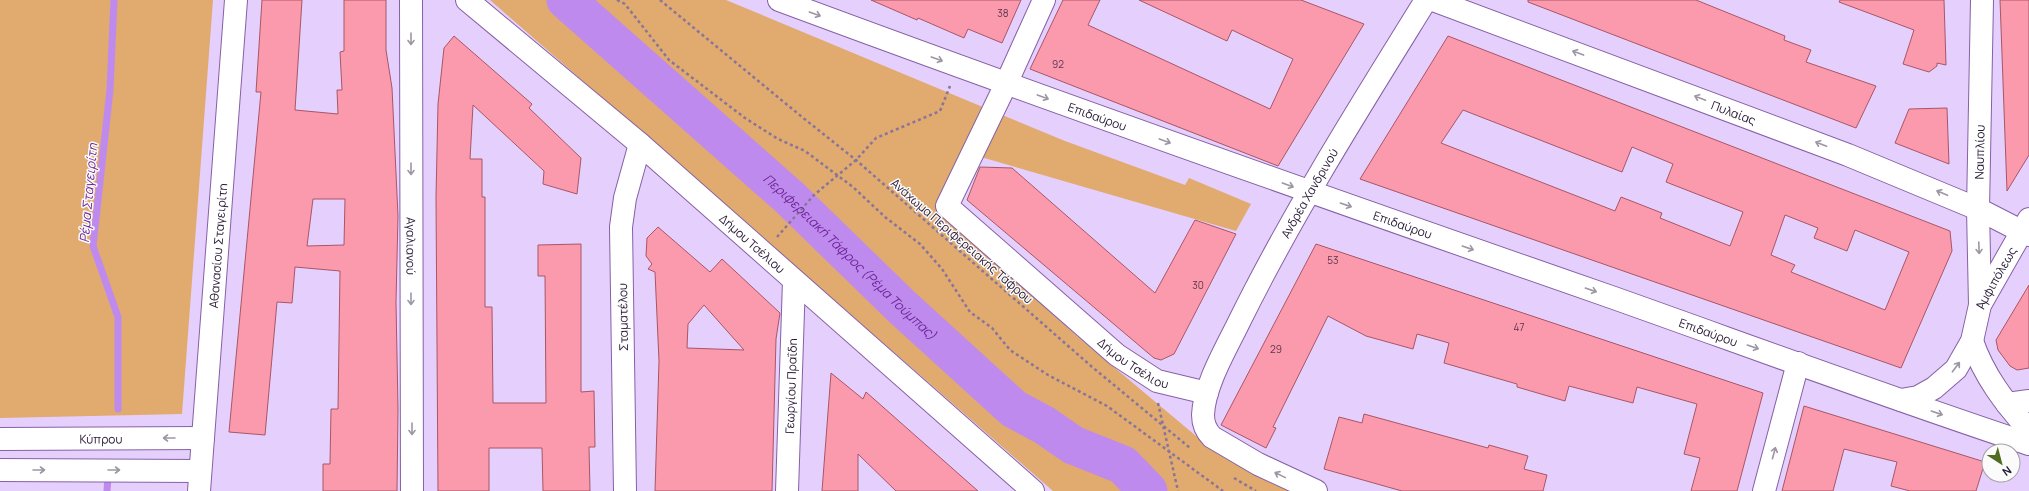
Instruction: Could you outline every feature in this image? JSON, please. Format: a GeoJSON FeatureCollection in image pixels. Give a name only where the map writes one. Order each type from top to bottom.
{"type":"FeatureCollection","features":[{"type":"Feature","properties":{"kind":"street","name":"Αθανασίου Σταγειρίτη"},"geometry":{"type":"LineString","coordinates":[[200,481],[236,0]]}},
{"type":"Feature","properties":{"kind":"street","name":"Αγαλιανού"},"geometry":{"type":"LineString","coordinates":[[411,0],[412,491]]}},
{"type":"Feature","properties":{"kind":"street","name":"Δήμου Τσέλιου"},"geometry":{"type":"LineString","coordinates":[[467,0],[640,144],[1033,491]]}},
{"type":"Feature","properties":{"kind":"street","name":"Επιδαύρου"},"geometry":{"type":"LineString","coordinates":[[779,0],[956,66],[1309,192],[2029,444]]}},
{"type":"Feature","properties":{"kind":"street"},"geometry":{"type":"LineString","coordinates":[[1006,84],[1044,0]]}},
{"type":"Feature","properties":{"kind":"street","name":"Ανδρέα Χανδρινού"},"geometry":{"type":"LineString","coordinates":[[1208,393],[1223,356],[1253,294],[1309,192],[1426,0]]}},
{"type":"Feature","properties":{"kind":"street","name":"Πυλαίας"},"geometry":{"type":"LineString","coordinates":[[1433,0],[1848,154],[2027,228]]}},
{"type":"Feature","properties":{"kind":"street","name":"Ναυπλίου"},"geometry":{"type":"LineString","coordinates":[[1980,305],[1978,209],[1982,0]]}},
{"type":"Feature","properties":{"kind":"street","name":"Δήμου Τσέλιου"},"geometry":{"type":"LineString","coordinates":[[1006,84],[947,206],[1117,354],[1157,381],[1208,393]]}},
{"type":"Feature","properties":{"kind":"street","name":"Σταματέλου"},"geometry":{"type":"LineString","coordinates":[[625,491],[621,227],[625,198],[640,144]]}},
{"type":"Feature","properties":{"kind":"street","name":"Αμφιπόλεως"},"geometry":{"type":"LineString","coordinates":[[1900,400],[1918,397],[1941,383],[1956,369],[1972,341],[1980,305],[2027,228]]}},
{"type":"Feature","properties":{"kind":"street","name":"Γεωργίου Πραΐδη"},"geometry":{"type":"LineString","coordinates":[[787,491],[794,281]]}},
{"type":"Feature","properties":{"kind":"street"},"geometry":{"type":"LineString","coordinates":[[1972,341],[1985,373],[2007,404],[2029,430]]}},
{"type":"Feature","properties":{"kind":"street"},"geometry":{"type":"LineString","coordinates":[[1764,491],[1798,362]]}},
{"type":"Feature","properties":{"kind":"street"},"geometry":{"type":"LineString","coordinates":[[1208,393],[1203,414],[1207,431],[1212,437],[1258,464],[1316,491]]}},
{"type":"Feature","properties":{"kind":"street"},"geometry":{"type":"LineString","coordinates":[[2007,404],[2029,401]]}},
{"type":"Feature","properties":{"kind":"street","name":"Κύπρου"},"geometry":{"type":"LineString","coordinates":[[0,439],[203,438]]}},
{"type":"Feature","properties":{"kind":"street"},"geometry":{"type":"LineString","coordinates":[[0,470],[140,469],[200,481]]}},
{"type":"Feature","properties":{"kind":"path"},"geometry":{"type":"LineString","coordinates":[[617,0],[625,4],[669,60],[745,118],[778,139],[805,151],[838,176],[920,244],[942,269],[970,312],[992,328],[1010,350],[1048,375],[1107,406],[1223,491]]}},
{"type":"Feature","properties":{"kind":"path","name":"Ανάχωμα Περιφερειακής Τάφρου"},"geometry":{"type":"LineString","coordinates":[[660,0],[796,113],[856,160],[1079,356],[1194,450]]}},
{"type":"Feature","properties":{"kind":"path"},"geometry":{"type":"LineString","coordinates":[[793,219],[814,195],[856,160],[876,138],[940,111],[956,66]]}},
{"type":"Feature","properties":{"kind":"path"},"geometry":{"type":"LineString","coordinates":[[1157,381],[1157,403],[1178,491]]}},
{"type":"Feature","properties":{"kind":"path"},"geometry":{"type":"LineString","coordinates":[[1230,475],[1256,491]]}},
{"type":"Feature","properties":{"kind":"shaded area"},"geometry":{"type":"Polygon","coordinates":[[[0,0],[213,0],[182,414],[0,418],[0,0]]]}},
{"type":"Feature","properties":{"kind":"shaded area"},"geometry":{"type":"Polygon","coordinates":[[[490,0],[726,0],[990,110],[940,211],[1078,337],[1202,441],[1291,491],[1053,491],[490,0]]]}},
{"type":"Feature","properties":{"kind":"shaded area"},"geometry":{"type":"Polygon","coordinates":[[[995,112],[1065,141],[1185,185],[1189,178],[1251,204],[1236,231],[974,155],[995,112]]]}},
{"type":"Feature","properties":{"kind":"building"},"geometry":{"type":"Polygon","coordinates":[[[262,0],[302,0],[295,110],[338,114],[337,90],[342,90],[340,52],[344,51],[344,0],[386,0],[386,50],[392,88],[398,216],[396,302],[398,409],[397,491],[323,491],[323,464],[330,464],[331,409],[338,409],[340,271],[295,267],[292,303],[277,302],[265,435],[229,432],[261,92],[256,92],[262,0]],[[313,199],[307,246],[344,245],[345,199],[313,199]]]}},
{"type":"Feature","properties":{"kind":"building"},"geometry":{"type":"Polygon","coordinates":[[[871,0],[1021,0],[1002,43],[968,29],[964,38],[871,0]]]}},
{"type":"Feature","properties":{"kind":"building"},"geometry":{"type":"Polygon","coordinates":[[[1063,0],[1100,0],[1088,25],[1270,109],[1293,59],[1232,30],[1227,41],[1139,0],[1301,0],[1364,24],[1278,166],[1030,69],[1063,0]]]}},
{"type":"Feature","properties":{"kind":"building"},"geometry":{"type":"Polygon","coordinates":[[[1528,0],[1696,0],[1785,36],[1784,40],[1811,50],[1806,62],[1876,86],[1856,128],[1528,2],[1528,0]]]}},
{"type":"Feature","properties":{"kind":"building"},"geometry":{"type":"Polygon","coordinates":[[[1840,0],[1944,0],[1946,65],[1937,63],[1937,66],[1929,72],[1903,64],[1914,30],[1839,2],[1840,0]]]}},
{"type":"Feature","properties":{"kind":"building"},"geometry":{"type":"Polygon","coordinates":[[[2000,0],[2029,0],[2029,155],[2007,191],[2000,0]]]}},
{"type":"Feature","properties":{"kind":"building"},"geometry":{"type":"Polygon","coordinates":[[[454,36],[532,104],[529,108],[581,158],[577,194],[543,184],[544,171],[473,105],[470,159],[482,159],[482,197],[485,197],[485,307],[492,307],[493,403],[546,403],[545,276],[538,276],[538,245],[581,244],[581,392],[594,391],[595,447],[589,447],[590,491],[543,491],[542,448],[489,448],[489,491],[438,491],[436,197],[438,104],[444,48],[454,36]]]}},
{"type":"Feature","properties":{"kind":"building"},"geometry":{"type":"Polygon","coordinates":[[[1448,36],[1950,231],[1952,251],[1901,368],[1360,179],[1448,36]],[[1463,110],[1441,143],[1615,211],[1621,197],[1662,213],[1660,218],[1730,246],[1743,212],[1666,182],[1673,164],[1632,147],[1622,172],[1463,110]],[[1785,215],[1771,255],[1795,265],[1791,272],[1885,310],[1909,252],[1855,230],[1847,251],[1814,238],[1818,228],[1785,215]]]}},
{"type":"Feature","properties":{"kind":"building"},"geometry":{"type":"Polygon","coordinates":[[[1947,108],[1949,164],[1895,143],[1909,109],[1947,108]]]}},
{"type":"Feature","properties":{"kind":"building"},"geometry":{"type":"Polygon","coordinates":[[[980,167],[1012,168],[1155,293],[1195,220],[1236,234],[1174,354],[1161,360],[1154,358],[967,200],[980,167]]]}},
{"type":"Feature","properties":{"kind":"building"},"geometry":{"type":"Polygon","coordinates":[[[658,227],[710,272],[722,259],[780,313],[776,339],[772,491],[655,491],[659,361],[655,272],[648,269],[652,264],[646,256],[647,238],[658,227]],[[704,305],[688,324],[687,348],[744,350],[704,305]]]}},
{"type":"Feature","properties":{"kind":"building"},"geometry":{"type":"Polygon","coordinates":[[[1316,244],[1763,393],[1737,491],[1691,491],[1700,458],[1684,454],[1697,404],[1637,387],[1633,403],[1569,386],[1565,401],[1517,387],[1517,384],[1444,363],[1449,343],[1417,334],[1413,349],[1366,336],[1328,316],[1273,427],[1276,428],[1266,448],[1221,425],[1316,244]]]}},
{"type":"Feature","properties":{"kind":"building"},"geometry":{"type":"Polygon","coordinates":[[[2029,285],[2029,368],[2017,370],[2010,366],[1998,350],[1996,340],[2029,285]]]}},
{"type":"Feature","properties":{"kind":"building"},"geometry":{"type":"Polygon","coordinates":[[[831,373],[863,399],[866,392],[978,491],[896,491],[858,454],[858,491],[822,491],[831,373]]]}},
{"type":"Feature","properties":{"kind":"building"},"geometry":{"type":"Polygon","coordinates":[[[1804,406],[1981,461],[1981,475],[1976,491],[1910,491],[1891,486],[1897,462],[1844,449],[1833,491],[1782,491],[1804,406]]]}},
{"type":"Feature","properties":{"kind":"building"},"geometry":{"type":"Polygon","coordinates":[[[1364,414],[1488,448],[1489,445],[1528,456],[1524,469],[1547,475],[1543,491],[1402,491],[1324,469],[1339,417],[1362,423],[1364,414]]]}},
{"type":"Feature","properties":{"kind":"waterway","name":"Ρέμα Σταγειρίτη"},"geometry":{"type":"LineString","coordinates":[[114,0],[110,90],[93,246],[118,317],[118,409]]}},
{"type":"Feature","properties":{"kind":"waterway","name":"Περιφερειακή Τάφρος (Ρέμα Τούμπας)"},"geometry":{"type":"LineString","coordinates":[[566,0],[789,197],[902,307],[1014,409],[1044,425],[1073,445],[1123,465],[1148,491]]}},
{"type":"Feature","properties":{"kind":"waterway","name":"Ρέμα Σταγειρίτη"},"geometry":{"type":"LineString","coordinates":[[107,491],[108,477]]}}]}
